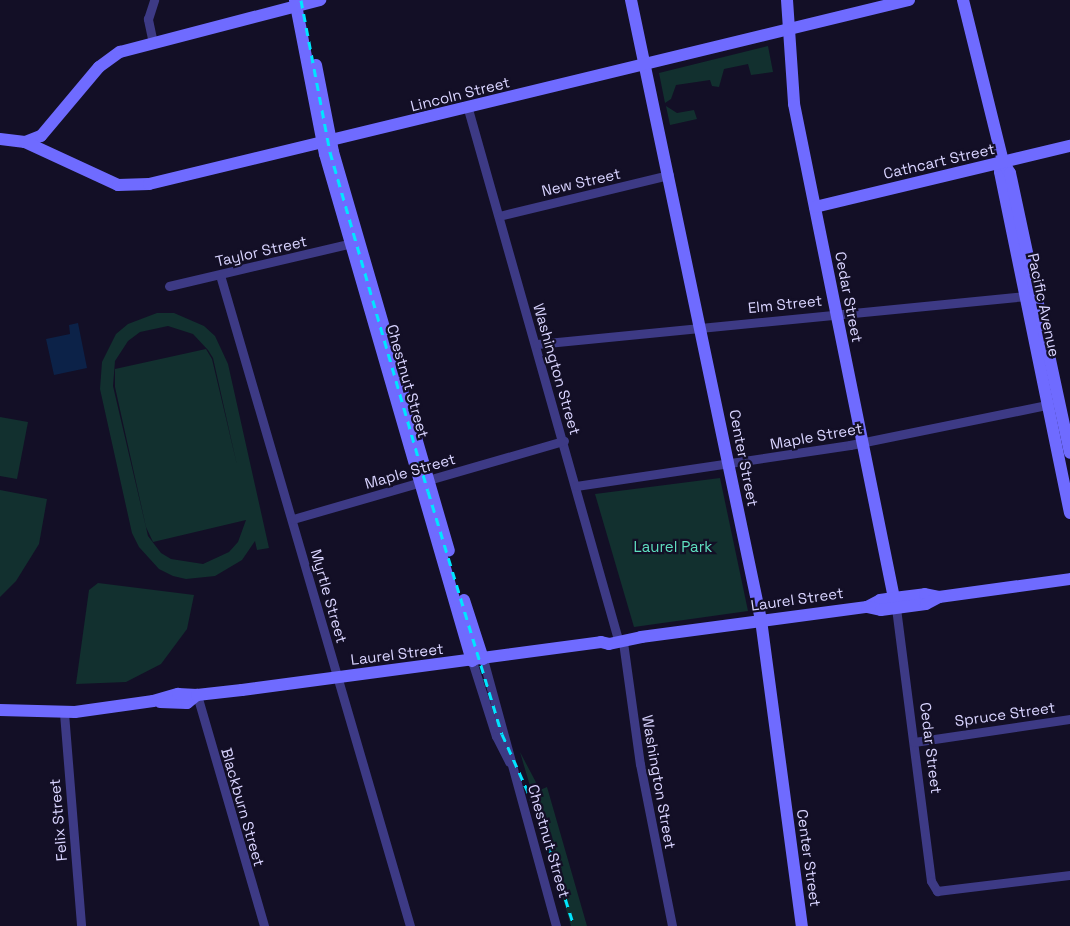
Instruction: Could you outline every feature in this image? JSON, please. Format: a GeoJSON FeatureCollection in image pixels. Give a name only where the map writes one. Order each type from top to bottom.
{"type":"FeatureCollection","features":[{"type":"Feature","properties":{"kind":"main road"},"geometry":{"type":"LineString","coordinates":[[25,142],[48,129],[110,58],[153,43],[300,3],[320,0]]}},
{"type":"Feature","properties":{"kind":"main road","name":"Center Street"},"geometry":{"type":"LineString","coordinates":[[631,0],[670,175],[761,620],[802,926]]}},
{"type":"Feature","properties":{"kind":"main road","name":"Cedar Street"},"geometry":{"type":"LineString","coordinates":[[788,0],[788,28],[794,104],[895,603]]}},
{"type":"Feature","properties":{"kind":"main road","name":"Lincoln Street"},"geometry":{"type":"LineString","coordinates":[[0,139],[25,142],[96,176],[125,187],[150,184],[468,109],[788,28],[909,0]]}},
{"type":"Feature","properties":{"kind":"main road","name":"Pacific Avenue"},"geometry":{"type":"LineString","coordinates":[[964,0],[1003,162],[1000,172],[1031,296],[1054,404],[1070,513]]}},
{"type":"Feature","properties":{"kind":"main road","name":"Chestnut Street"},"geometry":{"type":"LineString","coordinates":[[300,3],[327,143],[424,481],[478,660]]}},
{"type":"Feature","properties":{"kind":"main road","name":"Cathcart Street"},"geometry":{"type":"LineString","coordinates":[[815,207],[1070,146]]}},
{"type":"Feature","properties":{"kind":"main road","name":"Pacific Avenue"},"geometry":{"type":"LineString","coordinates":[[1054,404],[1070,453]]}},
{"type":"Feature","properties":{"kind":"main road","name":"Laurel Street"},"geometry":{"type":"LineString","coordinates":[[0,710],[64,713],[153,701],[178,694],[197,695],[478,660],[601,642],[607,637],[620,639],[641,637],[867,607],[880,600],[895,603],[925,594],[939,596],[1070,579]]}},
{"type":"Feature","properties":{"kind":"street"},"geometry":{"type":"LineString","coordinates":[[153,43],[148,19],[154,0]]}},
{"type":"Feature","properties":{"kind":"street","name":"Washington Street"},"geometry":{"type":"LineString","coordinates":[[468,109],[620,639],[640,764],[672,926]]}},
{"type":"Feature","properties":{"kind":"street","name":"New Street"},"geometry":{"type":"LineString","coordinates":[[499,216],[670,175]]}},
{"type":"Feature","properties":{"kind":"street","name":"Taylor Street"},"geometry":{"type":"LineString","coordinates":[[169,286],[355,242]]}},
{"type":"Feature","properties":{"kind":"street","name":"Myrtle Street"},"geometry":{"type":"LineString","coordinates":[[220,275],[293,519],[410,926]]}},
{"type":"Feature","properties":{"kind":"street","name":"Elm Street"},"geometry":{"type":"LineString","coordinates":[[536,344],[836,312],[1031,296]]}},
{"type":"Feature","properties":{"kind":"street","name":"Maple Street"},"geometry":{"type":"LineString","coordinates":[[576,486],[729,465],[863,442],[1054,404]]}},
{"type":"Feature","properties":{"kind":"street","name":"Maple Street"},"geometry":{"type":"LineString","coordinates":[[293,519],[564,441]]}},
{"type":"Feature","properties":{"kind":"street","name":"Cedar Street"},"geometry":{"type":"LineString","coordinates":[[895,603],[932,881],[937,891],[1070,875]]}},
{"type":"Feature","properties":{"kind":"street","name":"Chestnut Street"},"geometry":{"type":"LineString","coordinates":[[478,660],[505,734],[510,765],[556,926]]}},
{"type":"Feature","properties":{"kind":"street","name":"Blackburn Street"},"geometry":{"type":"LineString","coordinates":[[197,695],[264,926]]}},
{"type":"Feature","properties":{"kind":"street","name":"Felix Street"},"geometry":{"type":"LineString","coordinates":[[64,713],[81,926]]}},
{"type":"Feature","properties":{"kind":"street","name":"Spruce Street"},"geometry":{"type":"LineString","coordinates":[[914,742],[1070,719]]}},
{"type":"Feature","properties":{"kind":"green space"},"geometry":{"type":"Polygon","coordinates":[[[768,46],[773,72],[751,75],[748,64],[724,69],[719,87],[712,86],[710,80],[676,85],[671,99],[665,103],[659,73],[768,46]]]}},
{"type":"Feature","properties":{"kind":"green space"},"geometry":{"type":"Polygon","coordinates":[[[666,106],[677,113],[694,110],[697,119],[670,125],[666,106]]]}},
{"type":"Feature","properties":{"kind":"green space"},"geometry":{"type":"Polygon","coordinates":[[[157,313],[174,313],[204,326],[215,336],[228,364],[269,548],[257,550],[255,541],[242,560],[215,576],[186,579],[173,576],[159,569],[139,547],[132,533],[100,389],[102,362],[116,334],[128,324],[157,313]],[[168,326],[140,332],[128,341],[115,361],[113,386],[148,536],[161,553],[171,559],[203,564],[229,552],[238,542],[246,520],[153,542],[146,527],[115,387],[115,369],[206,349],[212,359],[237,465],[213,358],[208,350],[193,334],[168,326]]]}},
{"type":"Feature","properties":{"kind":"green space"},"geometry":{"type":"Polygon","coordinates":[[[0,417],[28,422],[17,479],[0,476],[0,417]]]}},
{"type":"Feature","properties":{"kind":"green space","name":"Laurel Park"},"geometry":{"type":"Polygon","coordinates":[[[720,478],[748,611],[634,627],[595,494],[720,478]]]}},
{"type":"Feature","properties":{"kind":"green space"},"geometry":{"type":"Polygon","coordinates":[[[0,490],[47,499],[39,544],[16,581],[0,597],[0,490]]]}},
{"type":"Feature","properties":{"kind":"green space"},"geometry":{"type":"Polygon","coordinates":[[[98,583],[194,595],[187,629],[161,664],[126,682],[76,684],[89,590],[98,583]]]}},
{"type":"Feature","properties":{"kind":"green space"},"geometry":{"type":"Polygon","coordinates":[[[520,752],[540,790],[547,787],[587,926],[571,926],[520,752]]]}},
{"type":"Feature","properties":{"kind":"water"},"geometry":{"type":"Polygon","coordinates":[[[78,323],[87,368],[54,375],[46,339],[70,334],[69,325],[78,323]]]}},
{"type":"Feature","properties":{"kind":"railway"},"geometry":{"type":"LineString","coordinates":[[301,0],[330,152],[428,491],[502,734],[540,819],[574,926]]}}]}
